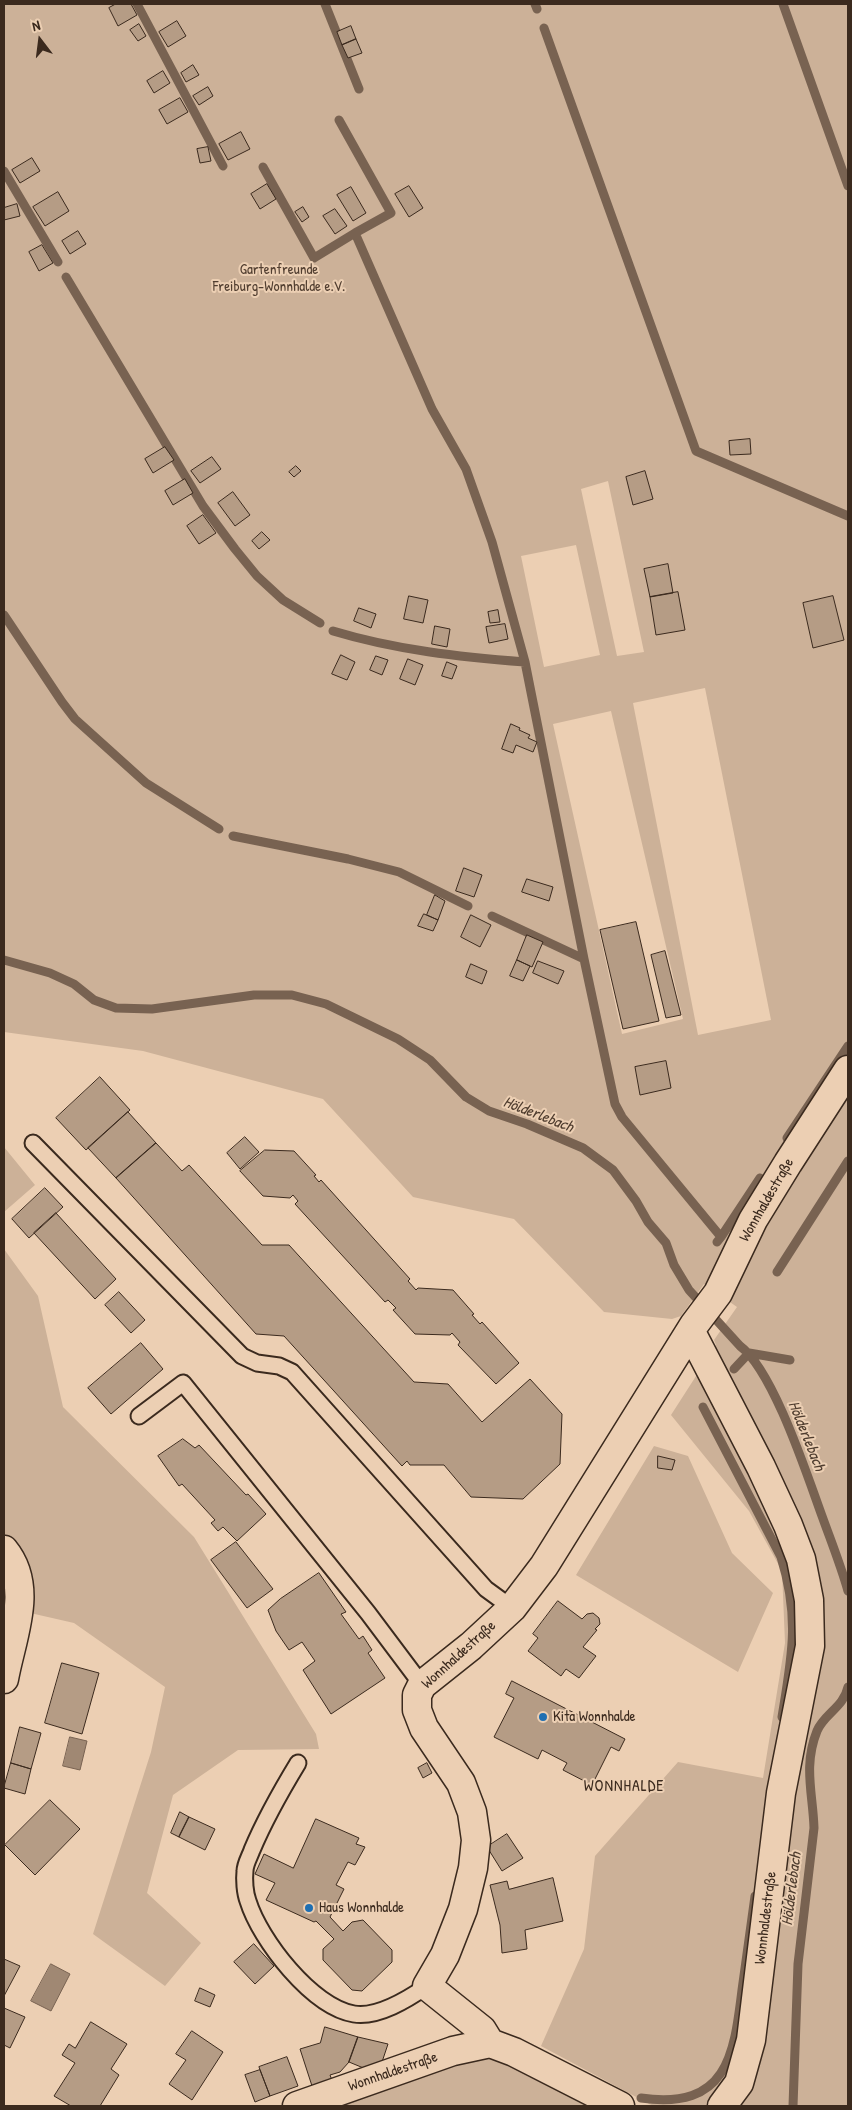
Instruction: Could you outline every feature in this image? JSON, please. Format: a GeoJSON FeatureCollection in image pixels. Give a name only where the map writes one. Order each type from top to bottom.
{"type":"FeatureCollection","features":[{"type":"Feature","properties":{"kind":"street","name":"Wonnhaldestraße"},"geometry":{"type":"LineString","coordinates":[[427,1986],[445,1955],[463,1909],[473,1868],[476,1840],[472,1812],[461,1783],[424,1728],[416,1710],[418,1695],[422,1685],[471,1646],[512,1608],[544,1566],[692,1329],[718,1293],[753,1220],[848,1070]]}},
{"type":"Feature","properties":{"kind":"street","name":"Wonnhaldestraße"},"geometry":{"type":"LineString","coordinates":[[692,1329],[761,1467],[788,1525],[801,1559],[808,1600],[810,1646],[781,1793],[752,2040],[739,2083],[722,2106]]}},
{"type":"Feature","properties":{"kind":"street"},"geometry":{"type":"LineString","coordinates":[[4,1550],[9,1557],[17,1578],[20,1603],[4,1679]]}},
{"type":"Feature","properties":{"kind":"street"},"geometry":{"type":"LineString","coordinates":[[427,1986],[482,2030],[490,2043],[514,2052],[620,2106]]}},
{"type":"Feature","properties":{"kind":"street","name":"Wonnhaldestraße"},"geometry":{"type":"LineString","coordinates":[[298,2106],[454,2051],[490,2043]]}},
{"type":"Feature","properties":{"kind":"lane"},"geometry":{"type":"LineString","coordinates":[[33,1143],[242,1356],[257,1363],[279,1366],[292,1372],[486,1589],[512,1608]]}},
{"type":"Feature","properties":{"kind":"lane"},"geometry":{"type":"LineString","coordinates":[[139,1416],[183,1383],[368,1613],[422,1685]]}},
{"type":"Feature","properties":{"kind":"lane"},"geometry":{"type":"LineString","coordinates":[[298,1763],[260,1831],[244,1870],[248,1901],[258,1923],[276,1952],[311,1990],[334,2008],[355,2014],[380,2010],[402,2002],[427,1986]]}},
{"type":"Feature","properties":{"kind":"green space","name":"Gartenfreunde Freiburg-Wonnhalde e.V."},"geometry":{"type":"Polygon","coordinates":[[[4,4],[848,4],[848,2106],[653,2106],[541,2046],[584,1949],[595,1856],[678,1762],[763,1778],[785,1643],[782,1571],[749,1511],[671,1415],[716,1345],[714,1340],[737,1307],[704,1284],[681,1316],[672,1319],[604,1312],[514,1219],[413,1197],[323,1099],[143,1051],[4,1032],[4,4]],[[608,481],[581,489],[617,656],[644,652],[608,481]],[[576,545],[521,556],[544,667],[600,655],[576,545]],[[705,688],[633,703],[698,1035],[771,1020],[705,688]],[[611,711],[553,724],[622,1034],[683,1019],[611,711]]]}},
{"type":"Feature","properties":{"kind":"green space"},"geometry":{"type":"Polygon","coordinates":[[[4,1147],[35,1185],[4,1212],[4,1147]]]}},
{"type":"Feature","properties":{"kind":"green space"},"geometry":{"type":"Polygon","coordinates":[[[4,1249],[38,1296],[63,1407],[194,1537],[316,1734],[319,1749],[238,1750],[173,1795],[147,1893],[201,1943],[165,1986],[93,1934],[151,1752],[165,1687],[74,1623],[4,1607],[4,1249]]]}},
{"type":"Feature","properties":{"kind":"green space"},"geometry":{"type":"Polygon","coordinates":[[[654,1446],[688,1456],[732,1553],[773,1593],[738,1672],[576,1575],[654,1446]]]}},
{"type":"Feature","properties":{"kind":"green space"},"geometry":{"type":"Polygon","coordinates":[[[507,2054],[602,2106],[337,2106],[472,2055],[507,2054]]]}},
{"type":"Feature","properties":{"kind":"shaded area"},"geometry":{"type":"Polygon","coordinates":[[[70,1737],[87,1741],[80,1770],[63,1766],[70,1737]]]}},
{"type":"Feature","properties":{"kind":"shaded area"},"geometry":{"type":"Polygon","coordinates":[[[51,1964],[70,1974],[51,2011],[31,2001],[51,1964]]]}},
{"type":"Feature","properties":{"kind":"building"},"geometry":{"type":"Polygon","coordinates":[[[116,4],[131,4],[137,15],[118,26],[109,8],[116,4]]]}},
{"type":"Feature","properties":{"kind":"building"},"geometry":{"type":"Polygon","coordinates":[[[177,21],[186,36],[168,47],[159,32],[177,21]]]}},
{"type":"Feature","properties":{"kind":"building"},"geometry":{"type":"Polygon","coordinates":[[[139,24],[146,36],[138,41],[130,30],[139,24]]]}},
{"type":"Feature","properties":{"kind":"building"},"geometry":{"type":"Polygon","coordinates":[[[351,26],[356,39],[342,45],[337,32],[351,26]]]}},
{"type":"Feature","properties":{"kind":"building"},"geometry":{"type":"Polygon","coordinates":[[[356,39],[362,53],[348,58],[342,45],[356,39]]]}},
{"type":"Feature","properties":{"kind":"building"},"geometry":{"type":"Polygon","coordinates":[[[193,65],[199,75],[186,82],[181,73],[193,65]]]}},
{"type":"Feature","properties":{"kind":"building"},"geometry":{"type":"Polygon","coordinates":[[[163,71],[170,83],[154,93],[147,81],[163,71]]]}},
{"type":"Feature","properties":{"kind":"building"},"geometry":{"type":"Polygon","coordinates":[[[208,87],[213,96],[199,105],[193,96],[208,87]]]}},
{"type":"Feature","properties":{"kind":"building"},"geometry":{"type":"Polygon","coordinates":[[[180,98],[188,112],[167,124],[159,110],[180,98]]]}},
{"type":"Feature","properties":{"kind":"building"},"geometry":{"type":"Polygon","coordinates":[[[241,132],[250,149],[228,160],[219,144],[241,132]]]}},
{"type":"Feature","properties":{"kind":"building"},"geometry":{"type":"Polygon","coordinates":[[[208,147],[211,161],[200,163],[197,149],[208,147]]]}},
{"type":"Feature","properties":{"kind":"building"},"geometry":{"type":"Polygon","coordinates":[[[32,158],[40,171],[20,183],[12,170],[32,158]]]}},
{"type":"Feature","properties":{"kind":"building"},"geometry":{"type":"Polygon","coordinates":[[[267,184],[276,199],[260,209],[251,194],[267,184]]]}},
{"type":"Feature","properties":{"kind":"building"},"geometry":{"type":"Polygon","coordinates":[[[409,186],[423,208],[409,217],[395,194],[409,186]]]}},
{"type":"Feature","properties":{"kind":"building"},"geometry":{"type":"Polygon","coordinates":[[[351,187],[366,213],[353,221],[337,195],[351,187]]]}},
{"type":"Feature","properties":{"kind":"building"},"geometry":{"type":"Polygon","coordinates":[[[58,192],[69,211],[45,226],[33,207],[58,192]]]}},
{"type":"Feature","properties":{"kind":"building"},"geometry":{"type":"Polygon","coordinates":[[[17,204],[20,216],[4,220],[4,208],[17,204]]]}},
{"type":"Feature","properties":{"kind":"building"},"geometry":{"type":"Polygon","coordinates":[[[303,207],[309,217],[302,222],[295,212],[303,207]]]}},
{"type":"Feature","properties":{"kind":"building"},"geometry":{"type":"Polygon","coordinates":[[[335,209],[347,226],[335,234],[323,216],[335,209]]]}},
{"type":"Feature","properties":{"kind":"building"},"geometry":{"type":"Polygon","coordinates":[[[78,231],[86,244],[70,254],[62,241],[78,231]]]}},
{"type":"Feature","properties":{"kind":"building"},"geometry":{"type":"Polygon","coordinates":[[[42,245],[53,263],[39,271],[29,252],[42,245]]]}},
{"type":"Feature","properties":{"kind":"building"},"geometry":{"type":"Polygon","coordinates":[[[750,439],[751,454],[730,455],[729,441],[750,439]]]}},
{"type":"Feature","properties":{"kind":"building"},"geometry":{"type":"Polygon","coordinates":[[[165,447],[174,460],[153,473],[145,459],[165,447]]]}},
{"type":"Feature","properties":{"kind":"building"},"geometry":{"type":"Polygon","coordinates":[[[212,457],[221,469],[200,483],[191,471],[212,457]]]}},
{"type":"Feature","properties":{"kind":"building"},"geometry":{"type":"Polygon","coordinates":[[[296,466],[301,471],[294,477],[289,472],[296,466]]]}},
{"type":"Feature","properties":{"kind":"building"},"geometry":{"type":"Polygon","coordinates":[[[645,471],[653,499],[633,505],[626,477],[645,471]]]}},
{"type":"Feature","properties":{"kind":"building"},"geometry":{"type":"Polygon","coordinates":[[[185,479],[193,493],[173,505],[165,491],[185,479]]]}},
{"type":"Feature","properties":{"kind":"building"},"geometry":{"type":"Polygon","coordinates":[[[233,492],[250,515],[235,526],[218,503],[233,492]]]}},
{"type":"Feature","properties":{"kind":"building"},"geometry":{"type":"Polygon","coordinates":[[[203,515],[216,533],[199,544],[187,526],[203,515]]]}},
{"type":"Feature","properties":{"kind":"building"},"geometry":{"type":"Polygon","coordinates":[[[262,532],[270,540],[259,549],[252,541],[262,532]]]}},
{"type":"Feature","properties":{"kind":"building"},"geometry":{"type":"Polygon","coordinates":[[[668,564],[673,593],[650,597],[644,569],[668,564]]]}},
{"type":"Feature","properties":{"kind":"building"},"geometry":{"type":"Polygon","coordinates":[[[678,592],[685,630],[656,635],[650,597],[678,592]]]}},
{"type":"Feature","properties":{"kind":"building"},"geometry":{"type":"Polygon","coordinates":[[[409,596],[428,600],[423,623],[404,619],[409,596]]]}},
{"type":"Feature","properties":{"kind":"building"},"geometry":{"type":"Polygon","coordinates":[[[833,596],[844,640],[813,648],[803,603],[833,596]]]}},
{"type":"Feature","properties":{"kind":"building"},"geometry":{"type":"Polygon","coordinates":[[[359,608],[376,614],[371,628],[354,621],[359,608]]]}},
{"type":"Feature","properties":{"kind":"building"},"geometry":{"type":"Polygon","coordinates":[[[498,610],[500,622],[490,623],[488,612],[498,610]]]}},
{"type":"Feature","properties":{"kind":"building"},"geometry":{"type":"Polygon","coordinates":[[[505,624],[508,639],[489,643],[486,627],[505,624]]]}},
{"type":"Feature","properties":{"kind":"building"},"geometry":{"type":"Polygon","coordinates":[[[435,626],[450,629],[447,647],[432,644],[435,626]]]}},
{"type":"Feature","properties":{"kind":"building"},"geometry":{"type":"Polygon","coordinates":[[[341,655],[355,662],[347,680],[332,674],[341,655]]]}},
{"type":"Feature","properties":{"kind":"building"},"geometry":{"type":"Polygon","coordinates":[[[376,656],[388,660],[382,675],[370,670],[376,656]]]}},
{"type":"Feature","properties":{"kind":"building"},"geometry":{"type":"Polygon","coordinates":[[[408,659],[423,665],[415,685],[400,679],[408,659]]]}},
{"type":"Feature","properties":{"kind":"building"},"geometry":{"type":"Polygon","coordinates":[[[447,662],[457,666],[452,679],[442,676],[447,662]]]}},
{"type":"Feature","properties":{"kind":"building"},"geometry":{"type":"Polygon","coordinates":[[[511,724],[530,735],[528,738],[537,742],[533,752],[516,745],[513,753],[502,749],[511,724]]]}},
{"type":"Feature","properties":{"kind":"building"},"geometry":{"type":"Polygon","coordinates":[[[464,868],[482,875],[474,897],[456,891],[464,868]]]}},
{"type":"Feature","properties":{"kind":"building"},"geometry":{"type":"Polygon","coordinates":[[[527,879],[553,887],[549,901],[522,892],[527,879]]]}},
{"type":"Feature","properties":{"kind":"building"},"geometry":{"type":"Polygon","coordinates":[[[435,895],[445,901],[438,920],[427,915],[435,895]]]}},
{"type":"Feature","properties":{"kind":"building"},"geometry":{"type":"Polygon","coordinates":[[[424,914],[438,920],[433,931],[418,926],[424,914]]]}},
{"type":"Feature","properties":{"kind":"building"},"geometry":{"type":"Polygon","coordinates":[[[471,915],[491,925],[480,947],[461,937],[471,915]]]}},
{"type":"Feature","properties":{"kind":"building"},"geometry":{"type":"Polygon","coordinates":[[[636,922],[659,1021],[623,1029],[600,930],[636,922]]]}},
{"type":"Feature","properties":{"kind":"building"},"geometry":{"type":"Polygon","coordinates":[[[527,935],[543,942],[532,967],[517,960],[527,935]]]}},
{"type":"Feature","properties":{"kind":"building"},"geometry":{"type":"Polygon","coordinates":[[[665,951],[681,1015],[666,1018],[651,955],[665,951]]]}},
{"type":"Feature","properties":{"kind":"building"},"geometry":{"type":"Polygon","coordinates":[[[517,960],[530,966],[523,981],[510,976],[517,960]]]}},
{"type":"Feature","properties":{"kind":"building"},"geometry":{"type":"Polygon","coordinates":[[[538,961],[564,971],[558,984],[533,973],[538,961]]]}},
{"type":"Feature","properties":{"kind":"building"},"geometry":{"type":"Polygon","coordinates":[[[471,964],[487,971],[482,984],[466,977],[471,964]]]}},
{"type":"Feature","properties":{"kind":"building"},"geometry":{"type":"Polygon","coordinates":[[[666,1061],[671,1088],[640,1095],[635,1067],[666,1061]]]}},
{"type":"Feature","properties":{"kind":"building"},"geometry":{"type":"Polygon","coordinates":[[[100,1077],[130,1110],[86,1150],[56,1118],[100,1077]]]}},
{"type":"Feature","properties":{"kind":"building"},"geometry":{"type":"Polygon","coordinates":[[[128,1112],[156,1143],[116,1178],[88,1148],[128,1112]]]}},
{"type":"Feature","properties":{"kind":"building"},"geometry":{"type":"Polygon","coordinates":[[[245,1137],[259,1152],[240,1169],[227,1153],[245,1137]]]}},
{"type":"Feature","properties":{"kind":"building"},"geometry":{"type":"Polygon","coordinates":[[[156,1143],[182,1171],[189,1165],[262,1245],[289,1245],[414,1382],[448,1384],[482,1422],[530,1379],[562,1414],[560,1464],[523,1499],[471,1497],[444,1465],[410,1465],[407,1461],[402,1466],[284,1336],[256,1334],[116,1178],[156,1143]]]}},
{"type":"Feature","properties":{"kind":"building"},"geometry":{"type":"Polygon","coordinates":[[[265,1150],[294,1151],[316,1175],[314,1176],[319,1182],[321,1180],[410,1279],[408,1281],[416,1290],[418,1288],[453,1290],[474,1314],[472,1315],[480,1324],[482,1322],[519,1363],[496,1384],[458,1345],[460,1342],[452,1333],[450,1335],[415,1334],[393,1310],[396,1308],[388,1300],[385,1302],[295,1204],[298,1201],[293,1195],[290,1198],[263,1196],[240,1171],[265,1150]]]}},
{"type":"Feature","properties":{"kind":"building"},"geometry":{"type":"Polygon","coordinates":[[[45,1188],[63,1207],[29,1238],[12,1219],[45,1188]]]}},
{"type":"Feature","properties":{"kind":"building"},"geometry":{"type":"Polygon","coordinates":[[[56,1213],[116,1279],[95,1299],[34,1233],[56,1213]]]}},
{"type":"Feature","properties":{"kind":"building"},"geometry":{"type":"Polygon","coordinates":[[[119,1292],[145,1320],[131,1333],[105,1305],[119,1292]]]}},
{"type":"Feature","properties":{"kind":"building"},"geometry":{"type":"Polygon","coordinates":[[[141,1343],[163,1369],[111,1414],[88,1388],[141,1343]]]}},
{"type":"Feature","properties":{"kind":"building"},"geometry":{"type":"Polygon","coordinates":[[[183,1439],[195,1448],[199,1445],[266,1514],[237,1541],[223,1527],[218,1531],[211,1523],[215,1520],[182,1484],[179,1486],[158,1456],[183,1439]]]}},
{"type":"Feature","properties":{"kind":"building"},"geometry":{"type":"Polygon","coordinates":[[[658,1456],[675,1460],[672,1470],[658,1468],[658,1456]]]}},
{"type":"Feature","properties":{"kind":"building"},"geometry":{"type":"Polygon","coordinates":[[[236,1542],[273,1589],[247,1608],[211,1560],[236,1542]]]}},
{"type":"Feature","properties":{"kind":"building"},"geometry":{"type":"Polygon","coordinates":[[[319,1573],[346,1612],[341,1614],[359,1639],[363,1636],[372,1650],[368,1653],[385,1678],[331,1714],[303,1670],[315,1661],[302,1642],[289,1650],[276,1631],[268,1610],[280,1599],[319,1573]]]}},
{"type":"Feature","properties":{"kind":"building"},"geometry":{"type":"Polygon","coordinates":[[[558,1601],[582,1619],[587,1614],[593,1613],[599,1618],[600,1624],[595,1629],[597,1630],[583,1647],[596,1656],[579,1678],[566,1669],[561,1676],[528,1651],[538,1638],[533,1634],[558,1601]]]}},
{"type":"Feature","properties":{"kind":"building"},"geometry":{"type":"Polygon","coordinates":[[[62,1663],[99,1673],[82,1734],[45,1723],[62,1663]]]}},
{"type":"Feature","properties":{"kind":"building","name":"Kita Wonnhalde"},"geometry":{"type":"Polygon","coordinates":[[[512,1681],[625,1739],[619,1751],[611,1747],[592,1785],[563,1770],[567,1763],[542,1750],[538,1759],[494,1737],[514,1698],[506,1694],[512,1681]]]}},
{"type":"Feature","properties":{"kind":"building"},"geometry":{"type":"Polygon","coordinates":[[[20,1727],[41,1733],[31,1769],[11,1763],[20,1727]]]}},
{"type":"Feature","properties":{"kind":"building"},"geometry":{"type":"Polygon","coordinates":[[[11,1763],[31,1769],[25,1794],[4,1788],[11,1763]]]}},
{"type":"Feature","properties":{"kind":"building"},"geometry":{"type":"Polygon","coordinates":[[[427,1763],[432,1773],[423,1778],[418,1768],[427,1763]]]}},
{"type":"Feature","properties":{"kind":"building"},"geometry":{"type":"Polygon","coordinates":[[[50,1800],[80,1829],[35,1875],[5,1845],[50,1800]]]}},
{"type":"Feature","properties":{"kind":"building"},"geometry":{"type":"Polygon","coordinates":[[[180,1812],[189,1817],[179,1837],[171,1833],[180,1812]]]}},
{"type":"Feature","properties":{"kind":"building"},"geometry":{"type":"Polygon","coordinates":[[[189,1817],[215,1829],[205,1850],[179,1837],[189,1817]]]}},
{"type":"Feature","properties":{"kind":"building","name":"Haus Wonnhalde"},"geometry":{"type":"Polygon","coordinates":[[[316,1819],[359,1838],[356,1844],[365,1847],[355,1865],[348,1862],[336,1885],[344,1889],[330,1917],[343,1931],[352,1922],[363,1920],[392,1950],[392,1962],[362,1991],[352,1990],[323,1960],[323,1949],[334,1939],[316,1921],[314,1922],[266,1900],[275,1883],[255,1874],[264,1854],[293,1868],[316,1819]]]}},
{"type":"Feature","properties":{"kind":"building"},"geometry":{"type":"Polygon","coordinates":[[[507,1834],[523,1858],[502,1871],[487,1847],[507,1834]]]}},
{"type":"Feature","properties":{"kind":"building"},"geometry":{"type":"Polygon","coordinates":[[[553,1878],[563,1921],[525,1930],[527,1949],[502,1953],[500,1925],[490,1885],[507,1881],[509,1889],[553,1878]]]}},
{"type":"Feature","properties":{"kind":"building"},"geometry":{"type":"Polygon","coordinates":[[[254,1944],[274,1966],[255,1984],[234,1962],[254,1944]]]}},
{"type":"Feature","properties":{"kind":"building"},"geometry":{"type":"Polygon","coordinates":[[[4,1959],[20,1966],[4,1996],[4,1959]]]}},
{"type":"Feature","properties":{"kind":"building"},"geometry":{"type":"Polygon","coordinates":[[[200,1988],[215,1995],[210,2007],[195,2001],[200,1988]]]}},
{"type":"Feature","properties":{"kind":"building"},"geometry":{"type":"Polygon","coordinates":[[[4,2008],[25,2017],[10,2048],[4,2045],[4,2008]]]}},
{"type":"Feature","properties":{"kind":"building"},"geometry":{"type":"Polygon","coordinates":[[[91,2022],[127,2044],[111,2069],[119,2075],[100,2106],[71,2106],[54,2096],[75,2063],[62,2055],[69,2044],[75,2048],[91,2022]]]}},
{"type":"Feature","properties":{"kind":"building"},"geometry":{"type":"Polygon","coordinates":[[[325,2027],[358,2037],[349,2062],[340,2072],[330,2075],[333,2083],[313,2089],[300,2049],[320,2043],[325,2027]]]}},
{"type":"Feature","properties":{"kind":"building"},"geometry":{"type":"Polygon","coordinates":[[[192,2031],[223,2052],[192,2100],[169,2084],[186,2060],[176,2054],[192,2031]]]}},
{"type":"Feature","properties":{"kind":"building"},"geometry":{"type":"Polygon","coordinates":[[[358,2037],[388,2044],[378,2074],[349,2062],[358,2037]]]}},
{"type":"Feature","properties":{"kind":"building"},"geometry":{"type":"Polygon","coordinates":[[[287,2057],[298,2086],[270,2096],[259,2067],[287,2057]]]}},
{"type":"Feature","properties":{"kind":"building"},"geometry":{"type":"Polygon","coordinates":[[[260,2070],[270,2096],[255,2102],[245,2075],[260,2070]]]}},
{"type":"Feature","properties":{"kind":"waterway"},"geometry":{"type":"LineString","coordinates":[[137,4],[223,166]]}},
{"type":"Feature","properties":{"kind":"waterway"},"geometry":{"type":"LineString","coordinates":[[325,4],[359,89]]}},
{"type":"Feature","properties":{"kind":"waterway"},"geometry":{"type":"LineString","coordinates":[[535,4],[537,9]]}},
{"type":"Feature","properties":{"kind":"waterway"},"geometry":{"type":"LineString","coordinates":[[783,4],[848,186]]}},
{"type":"Feature","properties":{"kind":"waterway"},"geometry":{"type":"LineString","coordinates":[[544,28],[696,451],[848,516]]}},
{"type":"Feature","properties":{"kind":"waterway"},"geometry":{"type":"LineString","coordinates":[[339,120],[391,213],[355,233]]}},
{"type":"Feature","properties":{"kind":"waterway"},"geometry":{"type":"LineString","coordinates":[[263,167],[314,258],[355,233],[432,409],[466,469],[492,542],[525,662],[615,1104],[622,1117],[721,1237],[717,1242]]}},
{"type":"Feature","properties":{"kind":"waterway"},"geometry":{"type":"LineString","coordinates":[[4,171],[58,262]]}},
{"type":"Feature","properties":{"kind":"waterway"},"geometry":{"type":"LineString","coordinates":[[66,277],[203,506],[257,576],[283,600],[320,623]]}},
{"type":"Feature","properties":{"kind":"waterway"},"geometry":{"type":"LineString","coordinates":[[4,615],[75,719],[146,783],[219,829]]}},
{"type":"Feature","properties":{"kind":"waterway"},"geometry":{"type":"LineString","coordinates":[[333,631],[357,638],[428,652],[525,662]]}},
{"type":"Feature","properties":{"kind":"waterway"},"geometry":{"type":"LineString","coordinates":[[233,836],[348,859],[399,872],[468,906]]}},
{"type":"Feature","properties":{"kind":"waterway"},"geometry":{"type":"LineString","coordinates":[[492,916],[584,959]]}},
{"type":"Feature","properties":{"kind":"waterway","name":"Hölderlebach"},"geometry":{"type":"LineString","coordinates":[[4,960],[50,973],[74,984],[94,1000],[116,1008],[152,1009],[254,995],[292,995],[326,1004],[398,1039],[430,1060],[466,1097],[489,1111],[527,1124],[583,1148],[613,1170],[636,1201],[648,1222],[666,1243],[674,1265],[689,1290],[752,1359],[765,1377],[788,1425],[836,1553],[848,1591]]}},
{"type":"Feature","properties":{"kind":"waterway"},"geometry":{"type":"LineString","coordinates":[[787,1138],[848,1046]]}},
{"type":"Feature","properties":{"kind":"waterway"},"geometry":{"type":"LineString","coordinates":[[777,1272],[848,1161]]}},
{"type":"Feature","properties":{"kind":"waterway"},"geometry":{"type":"LineString","coordinates":[[721,1237],[760,1178]]}},
{"type":"Feature","properties":{"kind":"waterway"},"geometry":{"type":"LineString","coordinates":[[734,1369],[749,1353],[790,1360]]}},
{"type":"Feature","properties":{"kind":"waterway"},"geometry":{"type":"LineString","coordinates":[[703,1407],[781,1557],[787,1579],[791,1599],[792,1637],[789,1675],[782,1717]]}},
{"type":"Feature","properties":{"kind":"waterway","name":"Hölderlebach"},"geometry":{"type":"LineString","coordinates":[[793,2106],[798,1964],[814,1828],[810,1756],[820,1725],[842,1700],[848,1687]]}},
{"type":"Feature","properties":{"kind":"waterway"},"geometry":{"type":"LineString","coordinates":[[641,2098],[670,2100],[692,2095],[709,2087],[721,2073],[735,2036],[755,1896]]}},
{"type":"Feature","properties":{"kind":"place","name":"Kita Wonnhalde"},"geometry":{"type":"Point","coordinates":[543,1717]}},
{"type":"Feature","properties":{"kind":"place","name":"Haus Wonnhalde"},"geometry":{"type":"Point","coordinates":[309,1908]}},
{"type":"Feature","properties":{"kind":"district","name":"WONNHALDE"},"geometry":{"type":"Point","coordinates":[624,1787]}}]}
